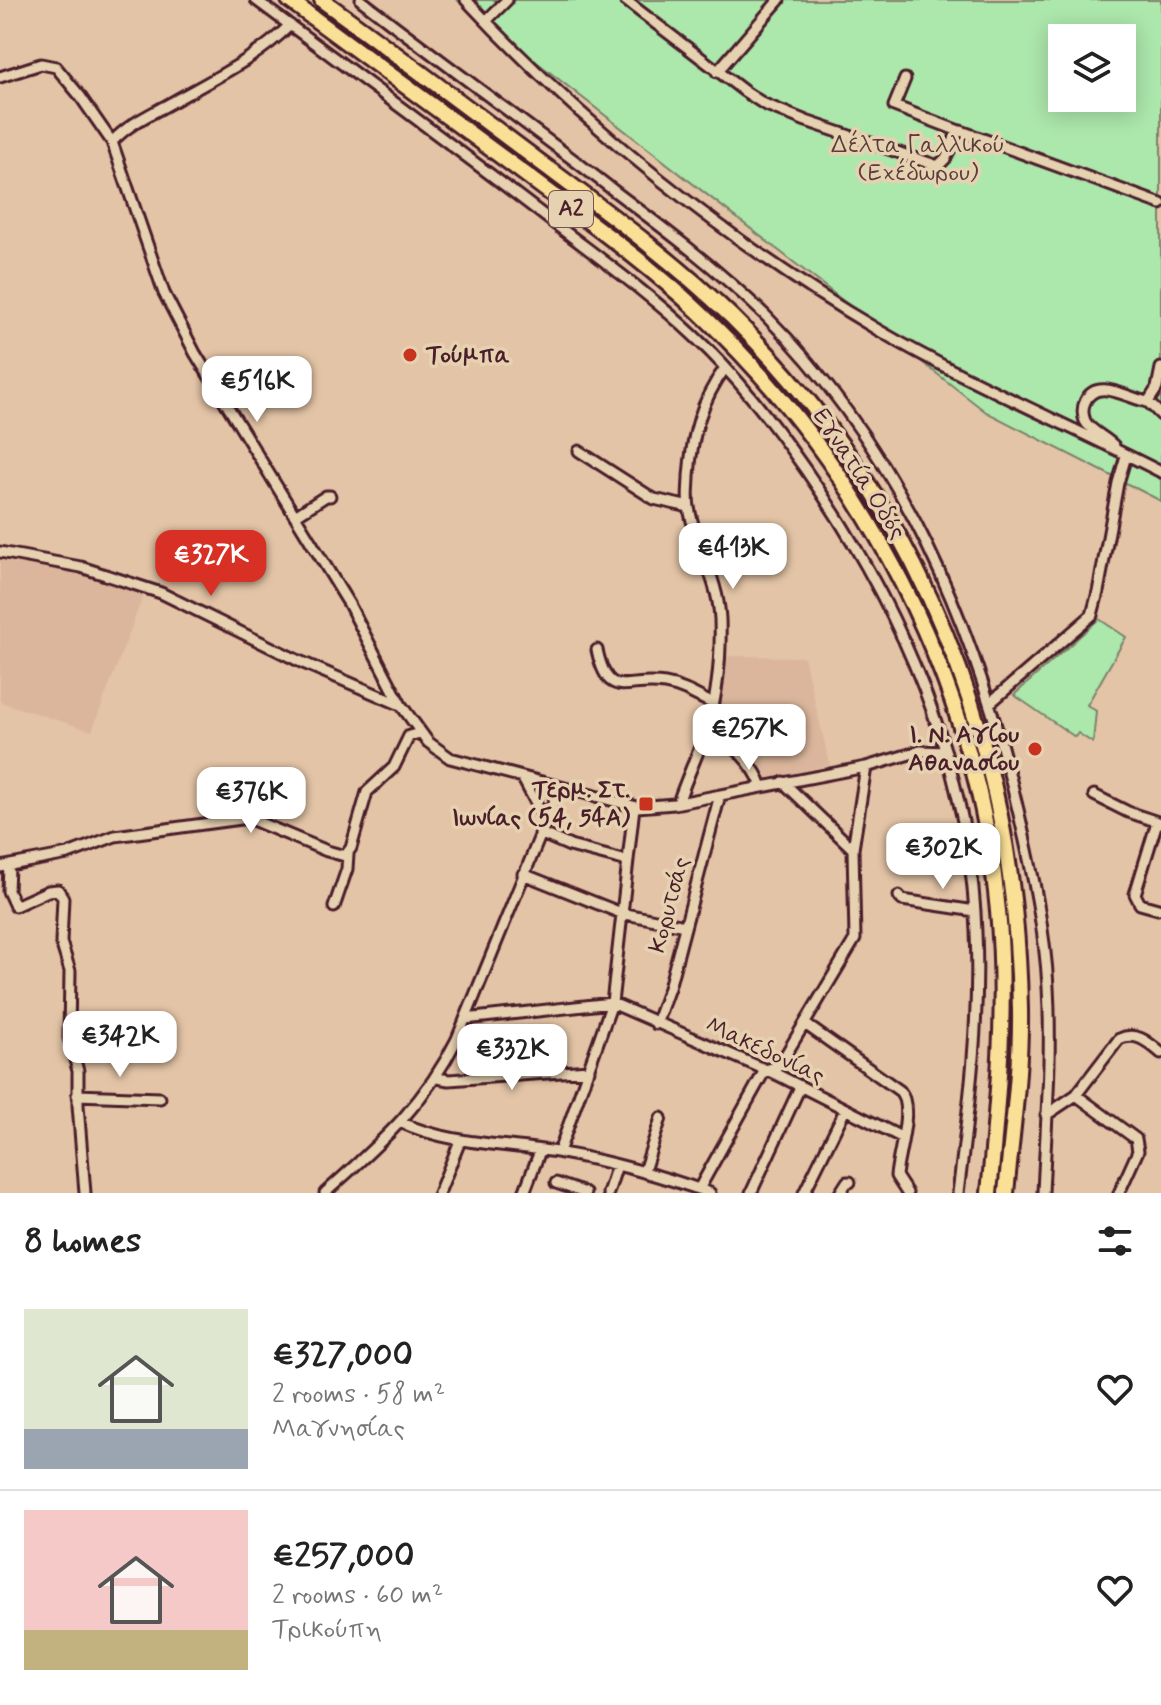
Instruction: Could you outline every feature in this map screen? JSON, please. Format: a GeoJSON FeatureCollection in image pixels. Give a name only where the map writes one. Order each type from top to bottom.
{"type":"FeatureCollection","features":[{"type":"Feature","properties":{"kind":"highway","name":"Εγνατία Οδός"},"geometry":{"type":"LineString","coordinates":[[289,0],[610,238],[695,308],[745,357],[792,412],[848,488],[871,527],[905,589],[954,705],[972,765],[984,822],[998,910],[1002,1012],[1001,1072],[989,1193]]}},
{"type":"Feature","properties":{"kind":"highway","name":"Εγνατία Οδός"},"geometry":{"type":"LineString","coordinates":[[322,0],[642,239],[708,294],[759,344],[808,401],[847,454],[887,517],[922,581],[972,701],[1002,817],[1014,906],[1020,1011],[1018,1072],[1006,1193]]}},
{"type":"Feature","properties":{"kind":"street"},"geometry":{"type":"LineString","coordinates":[[256,0],[664,309],[758,405],[841,522],[880,588],[920,678],[946,752],[959,805],[975,911],[976,1028],[958,1193]]}},
{"type":"Feature","properties":{"kind":"street"},"geometry":{"type":"LineString","coordinates":[[361,0],[732,284],[793,345],[857,426],[894,481],[940,570],[967,632],[990,703],[1024,837],[1043,931],[1048,990],[1043,1193]]}},
{"type":"Feature","properties":{"kind":"street"},"geometry":{"type":"LineString","coordinates":[[466,0],[583,116],[792,276],[925,355],[1161,472]]}},
{"type":"Feature","properties":{"kind":"street"},"geometry":{"type":"LineString","coordinates":[[486,21],[507,0]]}},
{"type":"Feature","properties":{"kind":"street"},"geometry":{"type":"LineString","coordinates":[[625,0],[717,72],[764,104],[785,113],[932,166],[943,163],[959,131]]}},
{"type":"Feature","properties":{"kind":"street"},"geometry":{"type":"LineString","coordinates":[[717,72],[779,0]]}},
{"type":"Feature","properties":{"kind":"street"},"geometry":{"type":"LineString","coordinates":[[112,142],[148,115],[247,60],[290,25]]}},
{"type":"Feature","properties":{"kind":"street"},"geometry":{"type":"LineString","coordinates":[[0,77],[41,64],[56,67],[112,142],[169,303],[195,353],[349,604],[401,705],[433,747],[450,758],[634,807],[678,803],[866,767],[920,751],[946,752]]}},
{"type":"Feature","properties":{"kind":"street"},"geometry":{"type":"LineString","coordinates":[[905,79],[894,104],[896,108],[1161,204]]}},
{"type":"Feature","properties":{"kind":"street"},"geometry":{"type":"LineString","coordinates":[[678,803],[713,704],[720,638],[715,584],[689,507],[691,449],[706,397],[725,368]]}},
{"type":"Feature","properties":{"kind":"street"},"geometry":{"type":"LineString","coordinates":[[1148,402],[1157,388],[1161,368]]}},
{"type":"Feature","properties":{"kind":"street"},"geometry":{"type":"LineString","coordinates":[[1122,453],[1088,425],[1083,411],[1090,395],[1102,389],[1148,402],[1161,415]]}},
{"type":"Feature","properties":{"kind":"street"},"geometry":{"type":"LineString","coordinates":[[579,451],[654,499],[689,507]]}},
{"type":"Feature","properties":{"kind":"street"},"geometry":{"type":"LineString","coordinates":[[990,703],[1092,615],[1122,453]]}},
{"type":"Feature","properties":{"kind":"street"},"geometry":{"type":"LineString","coordinates":[[295,516],[330,496]]}},
{"type":"Feature","properties":{"kind":"street"},"geometry":{"type":"LineString","coordinates":[[0,552],[68,564],[161,593],[299,661],[401,705]]}},
{"type":"Feature","properties":{"kind":"street"},"geometry":{"type":"LineString","coordinates":[[597,650],[602,674],[612,681],[625,685],[652,682],[673,685],[713,704]]}},
{"type":"Feature","properties":{"kind":"street"},"geometry":{"type":"LineString","coordinates":[[707,727],[753,769],[762,787]]}},
{"type":"Feature","properties":{"kind":"street"},"geometry":{"type":"LineString","coordinates":[[334,907],[367,792],[394,767],[409,736],[420,733]]}},
{"type":"Feature","properties":{"kind":"street"},"geometry":{"type":"LineString","coordinates":[[699,1189],[765,1070],[778,1070],[855,939],[853,849],[866,767]]}},
{"type":"Feature","properties":{"kind":"street"},"geometry":{"type":"LineString","coordinates":[[522,777],[545,820]]}},
{"type":"Feature","properties":{"kind":"street"},"geometry":{"type":"LineString","coordinates":[[783,782],[853,849]]}},
{"type":"Feature","properties":{"kind":"street"},"geometry":{"type":"LineString","coordinates":[[325,1193],[400,1122],[437,1078],[465,1019],[560,787]]}},
{"type":"Feature","properties":{"kind":"street","name":"Κορυτσάς"},"geometry":{"type":"LineString","coordinates":[[656,1024],[720,795]]}},
{"type":"Feature","properties":{"kind":"street"},"geometry":{"type":"LineString","coordinates":[[1094,795],[1128,812],[1159,822],[1135,894],[1140,904],[1158,909]]}},
{"type":"Feature","properties":{"kind":"street"},"geometry":{"type":"LineString","coordinates":[[559,1152],[612,1003],[634,807]]}},
{"type":"Feature","properties":{"kind":"street"},"geometry":{"type":"LineString","coordinates":[[85,1193],[78,1071],[68,1025],[70,971],[61,942],[62,895],[58,890],[48,891],[15,906],[8,891],[5,866],[68,854],[115,836],[248,818],[342,857],[348,854]]}},
{"type":"Feature","properties":{"kind":"street"},"geometry":{"type":"LineString","coordinates":[[540,833],[570,846],[627,861]]}},
{"type":"Feature","properties":{"kind":"street"},"geometry":{"type":"LineString","coordinates":[[523,874],[621,913],[685,926]]}},
{"type":"Feature","properties":{"kind":"street"},"geometry":{"type":"LineString","coordinates":[[899,896],[902,900],[926,905],[975,911]]}},
{"type":"Feature","properties":{"kind":"street"},"geometry":{"type":"LineString","coordinates":[[465,1019],[612,1003]]}},
{"type":"Feature","properties":{"kind":"street","name":"Μακεδονίας"},"geometry":{"type":"LineString","coordinates":[[612,1003],[765,1070]]}},
{"type":"Feature","properties":{"kind":"street"},"geometry":{"type":"LineString","coordinates":[[805,1024],[900,1091],[907,1103],[896,1176],[907,1193]]}},
{"type":"Feature","properties":{"kind":"street"},"geometry":{"type":"LineString","coordinates":[[1046,1115],[1076,1095],[1119,1039],[1126,1036],[1142,1038],[1161,1053]]}},
{"type":"Feature","properties":{"kind":"street"},"geometry":{"type":"LineString","coordinates":[[437,1078],[449,1080],[589,1070]]}},
{"type":"Feature","properties":{"kind":"street","name":"Μακεδονίας"},"geometry":{"type":"LineString","coordinates":[[778,1070],[800,1087],[901,1137]]}},
{"type":"Feature","properties":{"kind":"street"},"geometry":{"type":"LineString","coordinates":[[751,1193],[800,1087]]}},
{"type":"Feature","properties":{"kind":"street"},"geometry":{"type":"LineString","coordinates":[[77,1095],[160,1098]]}},
{"type":"Feature","properties":{"kind":"street"},"geometry":{"type":"LineString","coordinates":[[1076,1095],[1136,1139],[1138,1151],[1119,1193]]}},
{"type":"Feature","properties":{"kind":"street"},"geometry":{"type":"LineString","coordinates":[[804,1193],[845,1110]]}},
{"type":"Feature","properties":{"kind":"street"},"geometry":{"type":"LineString","coordinates":[[644,1171],[661,1118]]}},
{"type":"Feature","properties":{"kind":"street"},"geometry":{"type":"LineString","coordinates":[[400,1122],[460,1141],[559,1152],[644,1171],[710,1193]]}},
{"type":"Feature","properties":{"kind":"street"},"geometry":{"type":"LineString","coordinates":[[439,1193],[460,1141]]}},
{"type":"Feature","properties":{"kind":"street"},"geometry":{"type":"LineString","coordinates":[[524,1193],[540,1151]]}},
{"type":"Feature","properties":{"kind":"street"},"geometry":{"type":"LineString","coordinates":[[608,1193],[617,1165]]}},
{"type":"Feature","properties":{"kind":"street"},"geometry":{"type":"LineString","coordinates":[[840,1193],[850,1182]]}},
{"type":"Feature","properties":{"kind":"street"},"geometry":{"type":"LineString","coordinates":[[556,1183],[585,1193]]}},
{"type":"Feature","properties":{"kind":"shaded area"},"geometry":{"type":"Polygon","coordinates":[[[0,560],[63,570],[144,594],[92,731],[0,702],[0,560]]]}},
{"type":"Feature","properties":{"kind":"shaded area"},"geometry":{"type":"Polygon","coordinates":[[[723,656],[804,657],[830,765],[767,779],[718,727],[723,656]]]}},
{"type":"Feature","properties":{"kind":"green space","name":"Δέλτα Γαλλικού (Εχέδωρου)"},"geometry":{"type":"Polygon","coordinates":[[[457,0],[1161,0],[1161,501],[986,412],[457,0]]]}},
{"type":"Feature","properties":{"kind":"green space"},"geometry":{"type":"Polygon","coordinates":[[[1099,619],[1126,637],[1087,705],[1096,711],[1093,743],[1078,733],[1075,737],[1014,695],[1099,619]]]}},
{"type":"Feature","properties":{"kind":"place","name":"Τούμπα"},"geometry":{"type":"Point","coordinates":[410,355]}},
{"type":"Feature","properties":{"kind":"place","name":"Ι. Ν. Αγίου Αθανασίου"},"geometry":{"type":"Point","coordinates":[1035,749]}},
{"type":"Feature","properties":{"kind":"place","name":"Τερμ. Στ. Ιωνίας (54, 54Α)"},"geometry":{"type":"Point","coordinates":[646,804]}}]}
